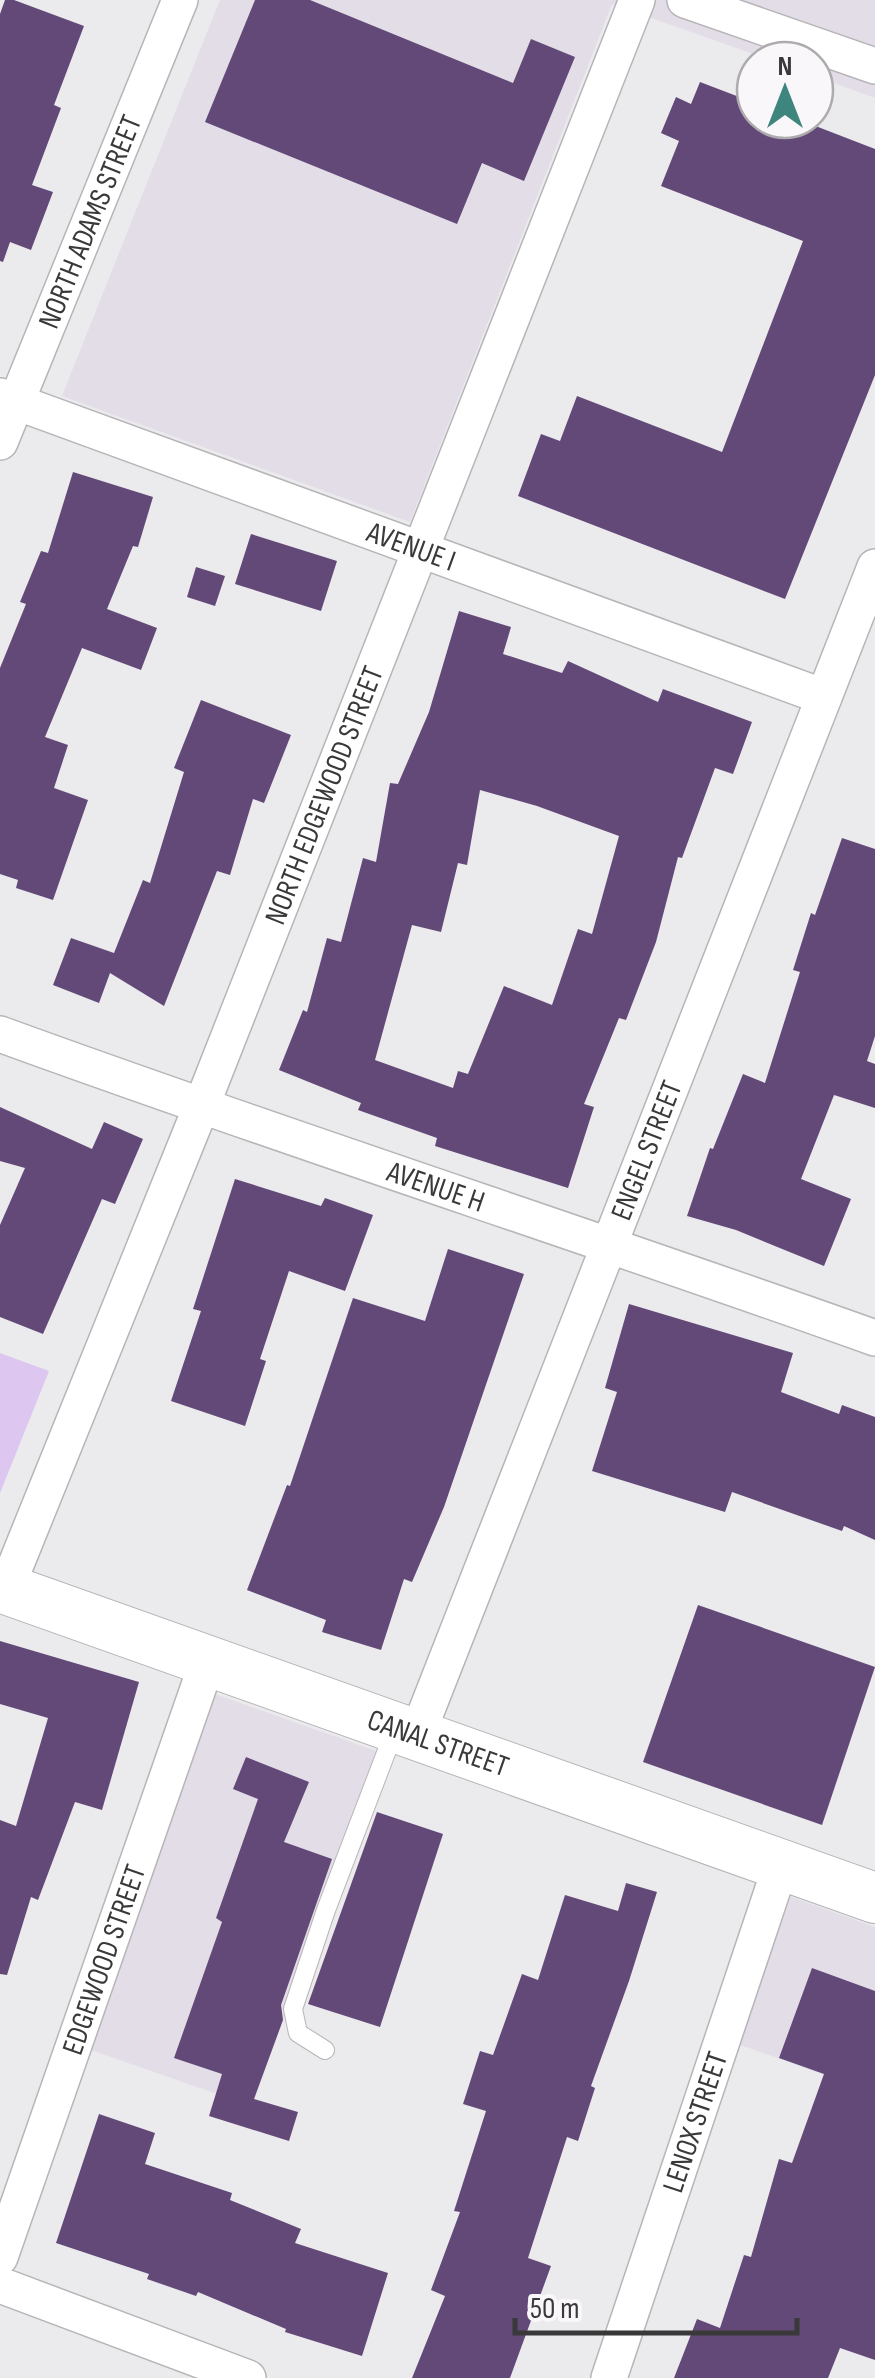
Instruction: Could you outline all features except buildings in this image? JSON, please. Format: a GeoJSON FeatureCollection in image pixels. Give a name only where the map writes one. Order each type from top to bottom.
{"type":"FeatureCollection","features":[{"type":"Feature","properties":{"kind":"street","name":"NORTH ADAMS STREET"},"geometry":{"type":"LineString","coordinates":[[0,442],[8,398],[180,0]]}},
{"type":"Feature","properties":{"kind":"street","name":"NORTH EDGEWOOD STREET"},"geometry":{"type":"LineString","coordinates":[[3,1588],[201,1107],[637,0]]}},
{"type":"Feature","properties":{"kind":"street"},"geometry":{"type":"LineString","coordinates":[[685,0],[873,58]]}},
{"type":"Feature","properties":{"kind":"street","name":"AVENUE I"},"geometry":{"type":"LineString","coordinates":[[8,398],[824,697]]}},
{"type":"Feature","properties":{"kind":"street","name":"ENGEL STREET"},"geometry":{"type":"LineString","coordinates":[[407,1731],[611,1243],[875,567]]}},
{"type":"Feature","properties":{"kind":"street","name":"AVENUE H"},"geometry":{"type":"LineString","coordinates":[[0,1034],[201,1107],[611,1243],[875,1338]]}},
{"type":"Feature","properties":{"kind":"street","name":"CANAL STREET"},"geometry":{"type":"LineString","coordinates":[[3,1588],[875,1898]]}},
{"type":"Feature","properties":{"kind":"street","name":"EDGEWOOD STREET"},"geometry":{"type":"LineString","coordinates":[[0,2256],[207,1663]]}},
{"type":"Feature","properties":{"kind":"street","name":"LENOX STREET"},"geometry":{"type":"LineString","coordinates":[[609,2378],[781,1864]]}},
{"type":"Feature","properties":{"kind":"street"},"geometry":{"type":"LineString","coordinates":[[0,2285],[248,2378]]}},
{"type":"Feature","properties":{"kind":"lane"},"geometry":{"type":"LineString","coordinates":[[325,2050],[298,2033],[293,2009],[326,1910],[407,1731]]}},
{"type":"Feature","properties":{"kind":"shaded area"},"geometry":{"type":"Polygon","coordinates":[[[220,0],[875,0],[875,98],[835,83],[835,40],[735,40],[735,48],[612,4],[410,522],[62,396],[220,0]]]}},
{"type":"Feature","properties":{"kind":"shaded area"},"geometry":{"type":"Polygon","coordinates":[[[0,1353],[49,1371],[0,1493],[0,1353]]]}},
{"type":"Feature","properties":{"kind":"shaded area"},"geometry":{"type":"Polygon","coordinates":[[[212,1693],[379,1752],[252,2106],[85,2048],[212,1693]]]}},
{"type":"Feature","properties":{"kind":"shaded area"},"geometry":{"type":"Polygon","coordinates":[[[791,1897],[875,1927],[875,2093],[738,2044],[791,1897]]]}}]}
